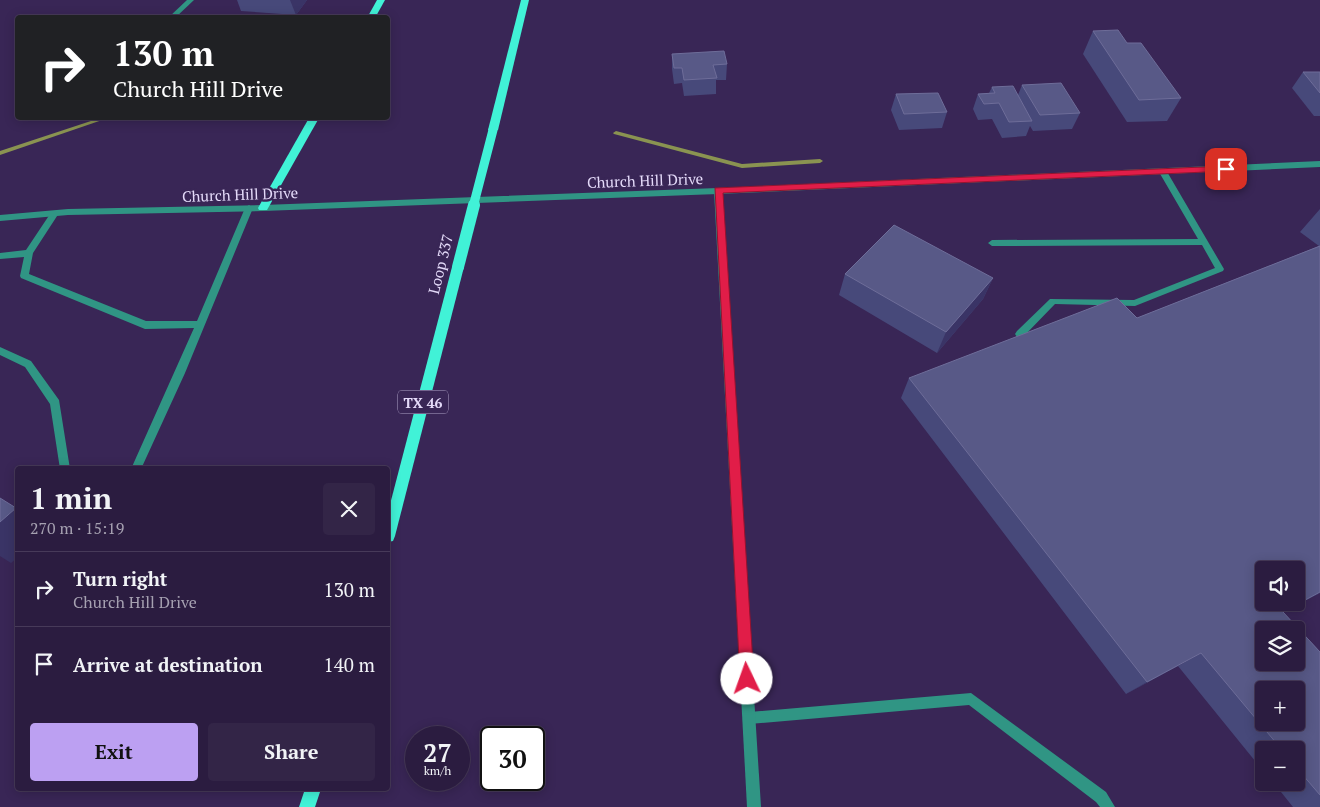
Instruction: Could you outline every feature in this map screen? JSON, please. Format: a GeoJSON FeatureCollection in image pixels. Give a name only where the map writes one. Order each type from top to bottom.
{"type":"FeatureCollection","features":[{"type":"Feature","properties":{"kind":"main road"},"geometry":{"type":"LineString","coordinates":[[373,15],[381,0]]}},
{"type":"Feature","properties":{"kind":"main road","name":"Loop 337"},"geometry":{"type":"LineString","coordinates":[[390,528],[525,0]]}},
{"type":"Feature","properties":{"kind":"main road"},"geometry":{"type":"LineString","coordinates":[[263,208],[313,120]]}},
{"type":"Feature","properties":{"kind":"main road"},"geometry":{"type":"LineString","coordinates":[[307,807],[312,791]]}},
{"type":"Feature","properties":{"kind":"street"},"geometry":{"type":"LineString","coordinates":[[174,15],[191,0]]}},
{"type":"Feature","properties":{"kind":"street","name":"Church Hill Drive"},"geometry":{"type":"LineString","coordinates":[[0,218],[55,213],[263,208],[1320,164]]}},
{"type":"Feature","properties":{"kind":"street"},"geometry":{"type":"LineString","coordinates":[[1020,334],[1053,301],[1135,303],[1220,269],[1163,172]]}},
{"type":"Feature","properties":{"kind":"street"},"geometry":{"type":"LineString","coordinates":[[718,190],[754,807]]}},
{"type":"Feature","properties":{"kind":"street"},"geometry":{"type":"LineString","coordinates":[[137,466],[180,373],[249,208]]}},
{"type":"Feature","properties":{"kind":"street"},"geometry":{"type":"LineString","coordinates":[[55,213],[29,253],[24,276],[144,325],[200,324]]}},
{"type":"Feature","properties":{"kind":"street"},"geometry":{"type":"LineString","coordinates":[[992,243],[1205,242]]}},
{"type":"Feature","properties":{"kind":"street"},"geometry":{"type":"LineString","coordinates":[[0,256],[29,253]]}},
{"type":"Feature","properties":{"kind":"street"},"geometry":{"type":"LineString","coordinates":[[0,351],[28,364],[55,404],[65,466]]}},
{"type":"Feature","properties":{"kind":"street"},"geometry":{"type":"LineString","coordinates":[[749,718],[971,699],[1101,797],[1108,807]]}},
{"type":"Feature","properties":{"kind":"building"},"geometry":{"type":"Polygon","coordinates":[[[1118,30],[1127,43],[1141,43],[1181,98],[1139,100],[1093,31],[1118,30]]]}},
{"type":"Feature","properties":{"kind":"building"},"geometry":{"type":"Polygon","coordinates":[[[724,51],[727,64],[713,65],[717,78],[684,80],[682,68],[674,68],[672,54],[724,51]]]}},
{"type":"Feature","properties":{"kind":"building"},"geometry":{"type":"Polygon","coordinates":[[[1303,72],[1320,72],[1320,93],[1303,72]]]}},
{"type":"Feature","properties":{"kind":"building"},"geometry":{"type":"Polygon","coordinates":[[[1061,83],[1080,113],[1040,115],[1022,85],[1061,83]]]}},
{"type":"Feature","properties":{"kind":"building"},"geometry":{"type":"Polygon","coordinates":[[[1013,86],[1032,121],[1009,122],[999,103],[984,104],[978,94],[995,93],[992,87],[1013,86]]]}},
{"type":"Feature","properties":{"kind":"building"},"geometry":{"type":"Polygon","coordinates":[[[938,93],[947,112],[904,114],[896,94],[938,93]]]}},
{"type":"Feature","properties":{"kind":"building"},"geometry":{"type":"Polygon","coordinates":[[[894,225],[993,278],[946,332],[845,274],[894,225]]]}},
{"type":"Feature","properties":{"kind":"building"},"geometry":{"type":"Polygon","coordinates":[[[1320,246],[1320,592],[1305,600],[1305,561],[1255,561],[1255,611],[1285,611],[1283,612],[1291,621],[1255,621],[1255,671],[1305,671],[1305,636],[1320,652],[1320,795],[1305,778],[1305,741],[1274,741],[1266,731],[1305,731],[1305,681],[1255,681],[1255,718],[1201,653],[1147,682],[909,378],[1117,298],[1137,318],[1320,246]]]}},
{"type":"Feature","properties":{"kind":"building"},"geometry":{"type":"Polygon","coordinates":[[[0,498],[15,509],[0,522],[0,498]]]}},
{"type":"Feature","properties":{"kind":"waterway"},"geometry":{"type":"LineString","coordinates":[[0,153],[99,120]]}},
{"type":"Feature","properties":{"kind":"waterway"},"geometry":{"type":"LineString","coordinates":[[616,133],[742,166],[820,161]]}},
{"type":"Feature","properties":{"kind":"route"},"geometry":{"type":"LineString","coordinates":[[747,679],[718,190],[1226,169]]}}]}
